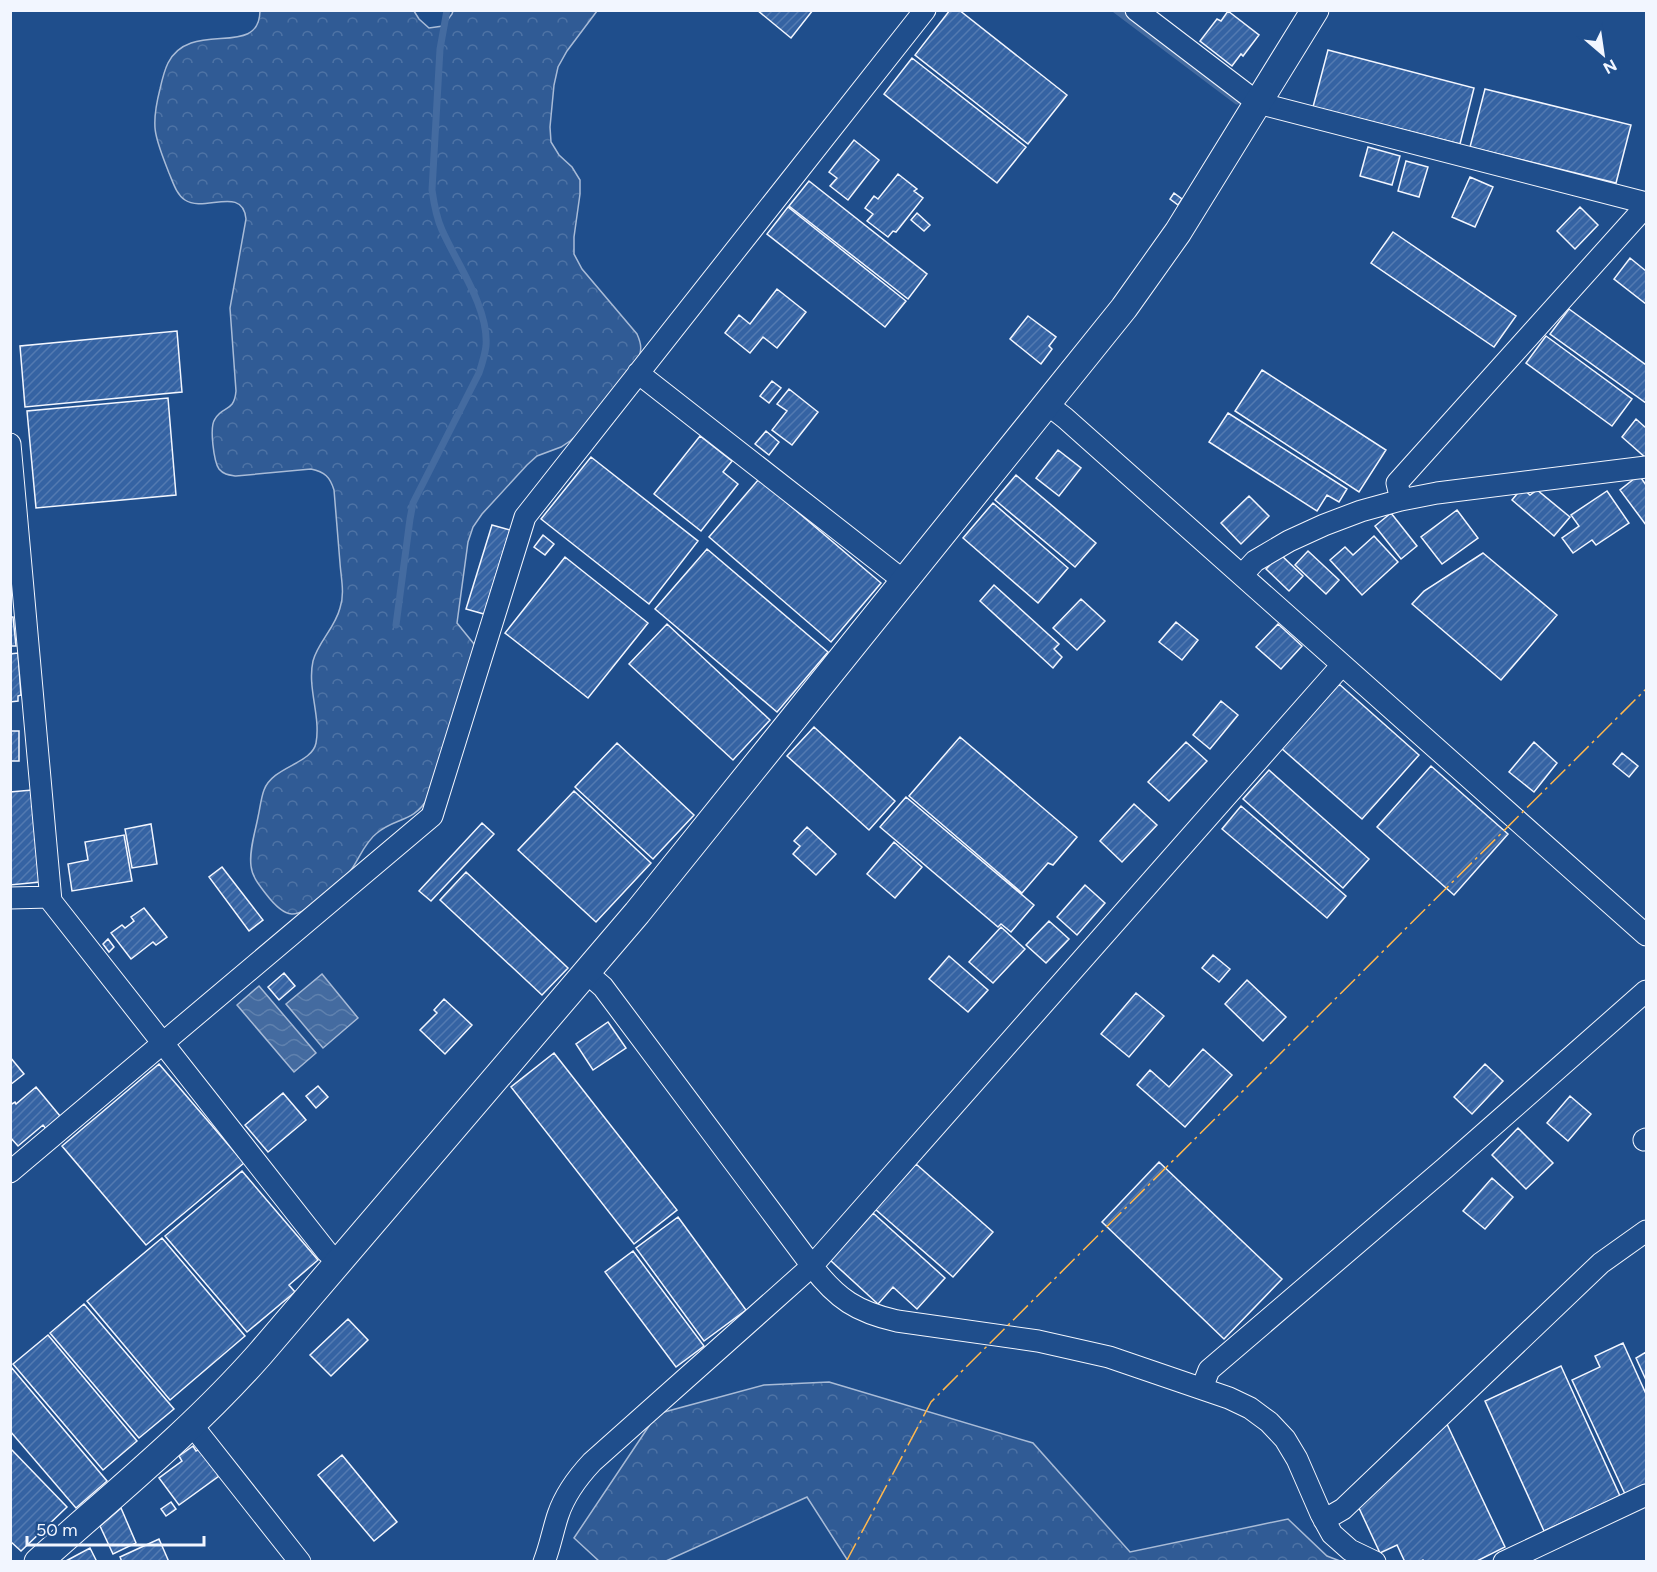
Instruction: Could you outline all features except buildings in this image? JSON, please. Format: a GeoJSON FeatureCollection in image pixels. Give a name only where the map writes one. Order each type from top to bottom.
{"type":"FeatureCollection","features":[{"type":"Feature","properties":{"kind":"street"},"geometry":{"type":"LineString","coordinates":[[10,1172],[432,816],[525,517],[925,10]]}},
{"type":"Feature","properties":{"kind":"street"},"geometry":{"type":"LineString","coordinates":[[1136,10],[1258,103],[1647,205],[1397,483],[1401,500]]}},
{"type":"Feature","properties":{"kind":"street"},"geometry":{"type":"LineString","coordinates":[[38,1562],[192,1425],[246,1371],[637,913],[1124,308],[1178,232],[1315,10]]}},
{"type":"Feature","properties":{"kind":"street"},"geometry":{"type":"LineString","coordinates":[[639,373],[904,581]]}},
{"type":"Feature","properties":{"kind":"street"},"geometry":{"type":"LineString","coordinates":[[1047,404],[1647,935]]}},
{"type":"Feature","properties":{"kind":"street"},"geometry":{"type":"LineString","coordinates":[[10,444],[51,901],[327,1252],[339,1262]]}},
{"type":"Feature","properties":{"kind":"street"},"geometry":{"type":"LineString","coordinates":[[1242,575],[1255,561],[1289,541],[1361,511],[1401,500],[1437,493],[1647,467]]}},
{"type":"Feature","properties":{"kind":"street"},"geometry":{"type":"LineString","coordinates":[[543,1562],[559,1513],[578,1477],[812,1266],[1342,665]]}},
{"type":"Feature","properties":{"kind":"street"},"geometry":{"type":"LineString","coordinates":[[10,898],[50,897]]}},
{"type":"Feature","properties":{"kind":"street"},"geometry":{"type":"LineString","coordinates":[[587,973],[603,987],[812,1266],[838,1295],[855,1308],[876,1317],[897,1321],[1038,1341],[1109,1356],[1202,1388],[1250,1408],[1269,1422],[1285,1439],[1297,1459],[1332,1534],[1350,1550],[1375,1562]]}},
{"type":"Feature","properties":{"kind":"street"},"geometry":{"type":"LineString","coordinates":[[1202,1388],[1209,1370],[1647,991]]}},
{"type":"Feature","properties":{"kind":"street"},"geometry":{"type":"LineString","coordinates":[[1324,1520],[1342,1509],[1601,1263],[1647,1232]]}},
{"type":"Feature","properties":{"kind":"street"},"geometry":{"type":"LineString","coordinates":[[192,1425],[300,1562]]}},
{"type":"Feature","properties":{"kind":"street"},"geometry":{"type":"LineString","coordinates":[[1504,1562],[1647,1495]]}},
{"type":"Feature","properties":{"kind":"green space"},"geometry":{"type":"Polygon","coordinates":[[[260,11],[414,11],[429,28],[443,26],[453,11],[597,11],[558,67],[550,127],[551,142],[580,180],[574,254],[582,269],[637,334],[641,348],[637,361],[578,434],[561,447],[537,456],[482,514],[473,527],[468,542],[457,623],[474,644],[473,653],[428,798],[416,812],[384,828],[373,837],[348,874],[337,885],[305,910],[292,914],[273,903],[259,885],[252,870],[251,854],[264,790],[275,775],[307,756],[316,743],[313,661],[338,615],[342,597],[334,490],[326,476],[311,469],[236,476],[225,474],[217,465],[212,436],[213,423],[221,412],[231,406],[236,391],[230,308],[246,219],[243,209],[230,201],[193,203],[179,195],[160,150],[155,123],[164,72],[179,50],[192,43],[237,37],[248,33],[257,25],[260,11]]]}},
{"type":"Feature","properties":{"kind":"green space"},"geometry":{"type":"Polygon","coordinates":[[[829,1382],[1033,1443],[1130,1552],[1288,1519],[1327,1556],[1340,1561],[848,1561],[807,1497],[666,1561],[599,1561],[574,1538],[657,1414],[764,1385],[829,1382]]]}},
{"type":"Feature","properties":{"kind":"water"},"geometry":{"type":"Polygon","coordinates":[[[322,974],[358,1018],[323,1048],[286,1004],[322,974]]]}},
{"type":"Feature","properties":{"kind":"water"},"geometry":{"type":"Polygon","coordinates":[[[259,986],[316,1053],[294,1072],[237,1005],[259,986]]]}},
{"type":"Feature","properties":{"kind":"waterway"},"geometry":{"type":"LineString","coordinates":[[396,625],[413,503],[479,373],[486,346],[486,331],[477,302],[440,225],[432,190],[440,49],[447,10]]}},
{"type":"Feature","properties":{"kind":"waterway"},"geometry":{"type":"LineString","coordinates":[[1116,10],[1237,101]]}},
{"type":"Feature","properties":{"kind":"power"},"geometry":{"type":"LineString","coordinates":[[846,1562],[931,1402],[1646,689]]}}]}
